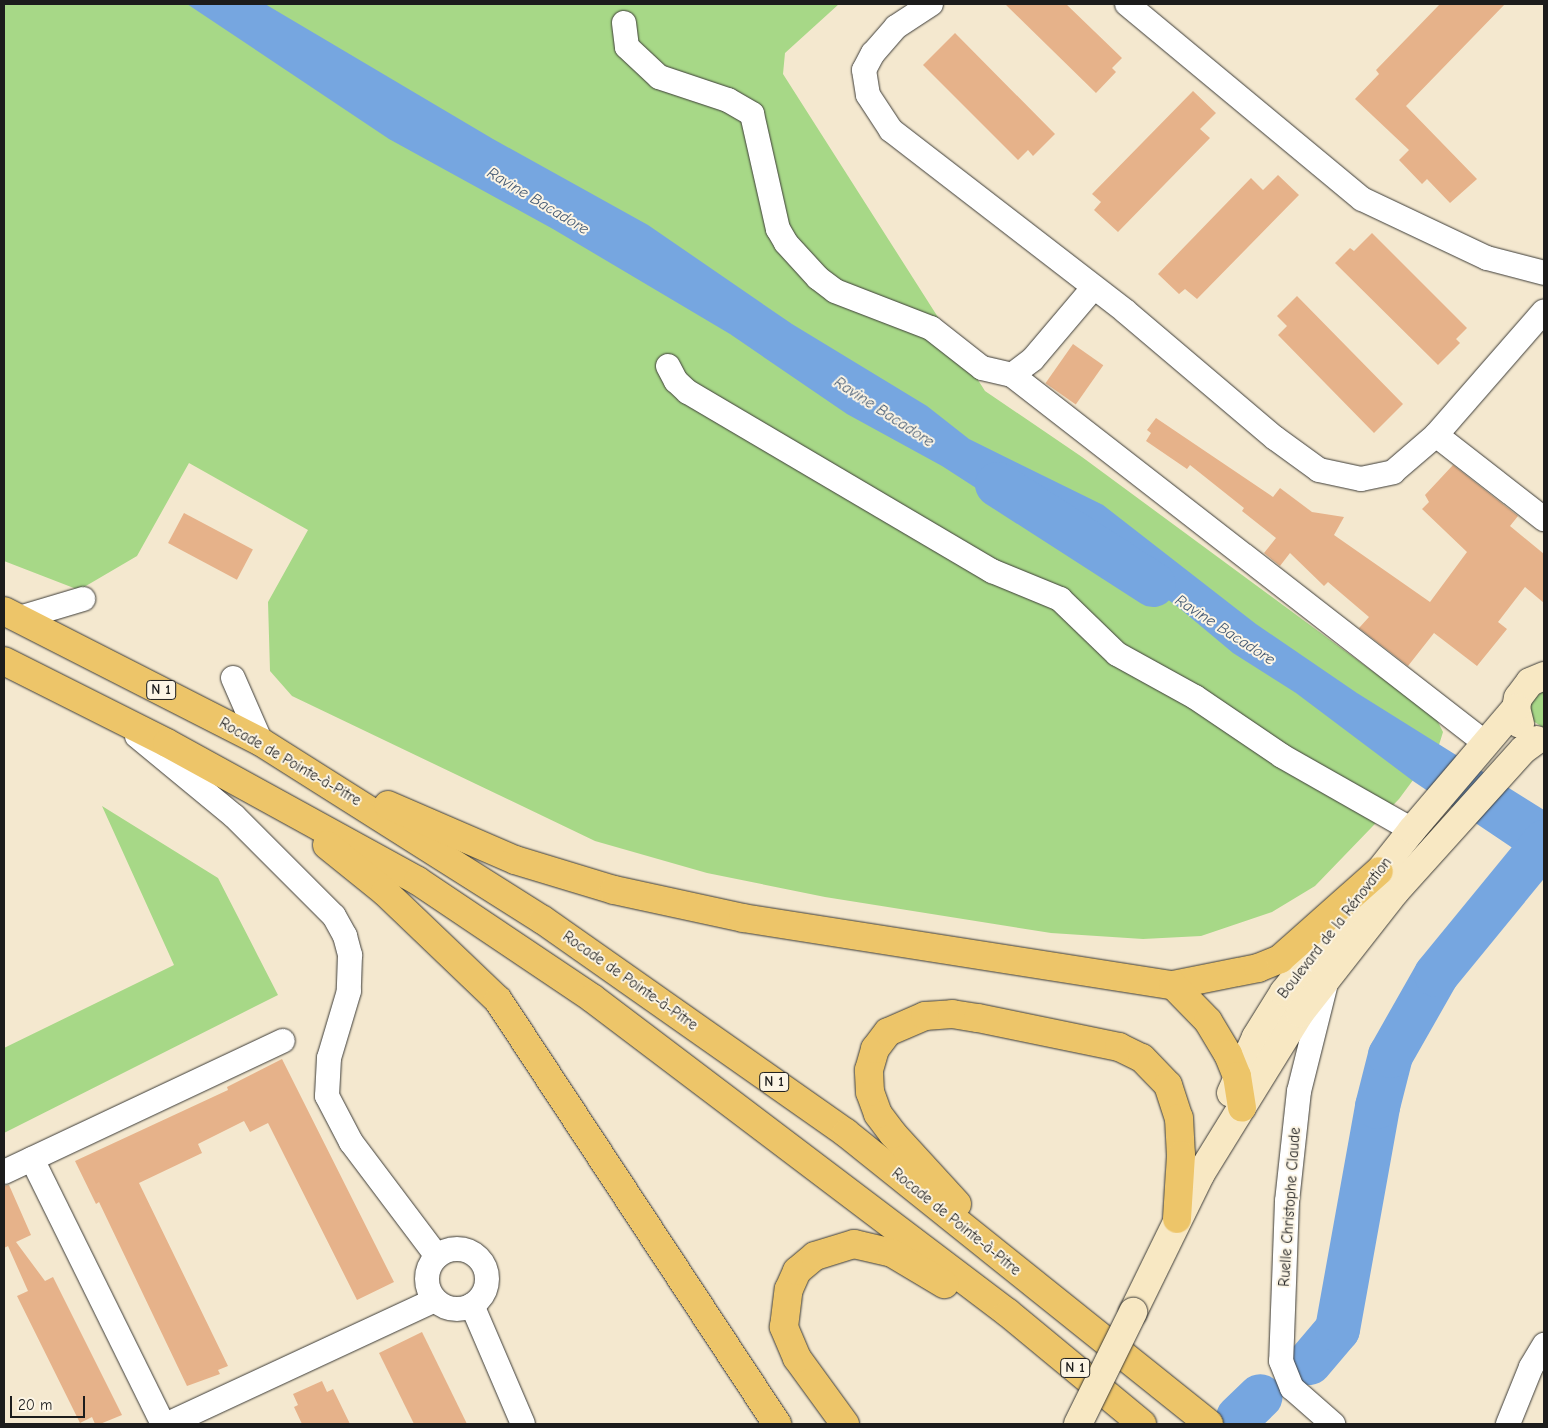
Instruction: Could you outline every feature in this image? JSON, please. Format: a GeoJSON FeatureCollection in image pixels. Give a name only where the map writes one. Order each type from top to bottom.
{"type":"FeatureCollection","features":[{"type":"Feature","properties":{"kind":"highway","name":"Rocade de Pointe-à-Pitre"},"geometry":{"type":"LineString","coordinates":[[11,615],[260,742],[315,774],[542,920],[846,1133],[1209,1424]]}},
{"type":"Feature","properties":{"kind":"highway","name":"N 1"},"geometry":{"type":"LineString","coordinates":[[4,661],[272,800],[418,881],[592,998],[1008,1313],[1142,1424]]}},
{"type":"Feature","properties":{"kind":"highway"},"geometry":{"type":"LineString","coordinates":[[315,774],[515,860],[614,890],[743,918],[846,936],[1174,985],[1258,968],[1280,959],[1379,871]]}},
{"type":"Feature","properties":{"kind":"highway"},"geometry":{"type":"LineString","coordinates":[[272,800],[385,892],[498,1000],[777,1424]]}},
{"type":"Feature","properties":{"kind":"highway"},"geometry":{"type":"LineString","coordinates":[[1174,985],[1208,1022],[1237,1076],[1242,1108]]}},
{"type":"Feature","properties":{"kind":"highway"},"geometry":{"type":"LineString","coordinates":[[1047,1296],[937,1183],[878,1114],[870,1092],[869,1070],[875,1049],[888,1032],[925,1016],[952,1014],[1097,1041],[1119,1047],[1142,1058],[1168,1085],[1179,1118],[1178,1219]]}},
{"type":"Feature","properties":{"kind":"highway"},"geometry":{"type":"LineString","coordinates":[[845,1424],[797,1358],[784,1327],[789,1289],[797,1271],[815,1256],[854,1244],[874,1246],[929,1273],[970,1302],[1008,1313]]}},
{"type":"Feature","properties":{"kind":"main road","name":"Boulevard de la Rénovation"},"geometry":{"type":"LineString","coordinates":[[1200,1175],[1237,1076],[1256,1037],[1284,992],[1412,830],[1500,725],[1522,689],[1544,676]]}},
{"type":"Feature","properties":{"kind":"main road"},"geometry":{"type":"LineString","coordinates":[[1500,725],[1521,727],[1535,744]]}},
{"type":"Feature","properties":{"kind":"main road","name":"Boulevard de la Rénovation"},"geometry":{"type":"LineString","coordinates":[[1078,1424],[1200,1175],[1300,1013],[1329,973],[1395,892],[1535,744]]}},
{"type":"Feature","properties":{"kind":"street"},"geometry":{"type":"LineString","coordinates":[[931,4],[896,27],[873,52],[864,70],[868,95],[891,130],[1094,287],[1199,371],[1275,438],[1319,470],[1361,479],[1393,472],[1436,435],[1544,310]]}},
{"type":"Feature","properties":{"kind":"street"},"geometry":{"type":"LineString","coordinates":[[1127,4],[1362,199],[1487,258],[1544,273]]}},
{"type":"Feature","properties":{"kind":"street"},"geometry":{"type":"LineString","coordinates":[[624,24],[627,47],[659,77],[728,100],[752,114],[778,228],[786,243],[826,286],[931,328],[982,368],[1012,375],[1500,725]]}},
{"type":"Feature","properties":{"kind":"street"},"geometry":{"type":"LineString","coordinates":[[1012,375],[1033,358],[1094,287]]}},
{"type":"Feature","properties":{"kind":"street"},"geometry":{"type":"LineString","coordinates":[[668,366],[676,381],[688,392],[992,571],[1060,599],[1117,654],[1195,697],[1282,756],[1412,830]]}},
{"type":"Feature","properties":{"kind":"street"},"geometry":{"type":"LineString","coordinates":[[1436,435],[1544,519]]}},
{"type":"Feature","properties":{"kind":"street"},"geometry":{"type":"LineString","coordinates":[[11,615],[83,599]]}},
{"type":"Feature","properties":{"kind":"street"},"geometry":{"type":"LineString","coordinates":[[233,678],[260,742]]}},
{"type":"Feature","properties":{"kind":"street"},"geometry":{"type":"LineString","coordinates":[[113,716],[234,816],[334,916],[345,936],[350,955],[349,982],[329,1058],[327,1096],[351,1142],[437,1256]]}},
{"type":"Feature","properties":{"kind":"street","name":"Ruelle Christophe Claude"},"geometry":{"type":"LineString","coordinates":[[1329,973],[1299,1091],[1287,1201],[1281,1361],[1292,1388],[1333,1424]]}},
{"type":"Feature","properties":{"kind":"street"},"geometry":{"type":"LineString","coordinates":[[4,1172],[283,1040]]}},
{"type":"Feature","properties":{"kind":"street"},"geometry":{"type":"LineString","coordinates":[[32,1159],[163,1424]]}},
{"type":"Feature","properties":{"kind":"street"},"geometry":{"type":"LineString","coordinates":[[447,1250],[465,1250],[484,1264],[487,1287],[472,1305],[449,1308],[435,1300],[426,1278],[430,1266],[437,1256],[447,1250]]}},
{"type":"Feature","properties":{"kind":"street"},"geometry":{"type":"LineString","coordinates":[[168,1424],[435,1300]]}},
{"type":"Feature","properties":{"kind":"street"},"geometry":{"type":"LineString","coordinates":[[472,1305],[523,1424]]}},
{"type":"Feature","properties":{"kind":"street"},"geometry":{"type":"LineString","coordinates":[[1508,1424],[1531,1367],[1544,1345]]}},
{"type":"Feature","properties":{"kind":"green space"},"geometry":{"type":"Polygon","coordinates":[[[4,4],[839,4],[785,53],[783,74],[985,391],[1082,457],[1436,718],[1443,732],[1439,745],[1399,799],[1315,886],[1272,912],[1201,936],[1143,939],[1051,933],[825,897],[707,873],[595,841],[292,696],[270,671],[268,602],[308,530],[189,463],[137,556],[79,590],[4,561],[4,4]]]}},
{"type":"Feature","properties":{"kind":"green space"},"geometry":{"type":"Polygon","coordinates":[[[1544,690],[1544,728],[1533,721],[1529,709],[1530,703],[1544,690]]]}},
{"type":"Feature","properties":{"kind":"green space"},"geometry":{"type":"Polygon","coordinates":[[[102,806],[218,878],[278,995],[4,1133],[4,1048],[174,965],[102,806]]]}},
{"type":"Feature","properties":{"kind":"water"},"geometry":{"type":"Polygon","coordinates":[[[187,4],[265,4],[493,139],[648,225],[792,324],[927,406],[969,439],[1103,505],[1256,624],[1357,693],[1544,810],[1544,869],[1413,781],[1296,693],[1233,653],[1178,607],[1101,551],[1026,503],[1007,508],[942,466],[847,414],[730,334],[553,229],[389,139],[187,4]]]}},
{"type":"Feature","properties":{"kind":"building"},"geometry":{"type":"Polygon","coordinates":[[[1005,4],[1066,4],[1122,58],[1112,68],[1116,72],[1096,93],[1005,4]]]}},
{"type":"Feature","properties":{"kind":"building"},"geometry":{"type":"Polygon","coordinates":[[[1440,4],[1505,4],[1406,106],[1477,179],[1450,203],[1427,179],[1422,184],[1399,160],[1409,150],[1355,99],[1379,74],[1376,70],[1440,4]]]}},
{"type":"Feature","properties":{"kind":"building"},"geometry":{"type":"Polygon","coordinates":[[[955,33],[1055,134],[1033,156],[1028,150],[1018,160],[923,65],[955,33]]]}},
{"type":"Feature","properties":{"kind":"building"},"geometry":{"type":"Polygon","coordinates":[[[1193,91],[1216,113],[1200,129],[1210,138],[1118,232],[1094,210],[1101,202],[1092,194],[1193,91]]]}},
{"type":"Feature","properties":{"kind":"building"},"geometry":{"type":"Polygon","coordinates":[[[1278,175],[1299,195],[1197,299],[1185,289],[1179,294],[1158,274],[1251,178],[1263,190],[1278,175]]]}},
{"type":"Feature","properties":{"kind":"building"},"geometry":{"type":"Polygon","coordinates":[[[1372,233],[1467,328],[1456,339],[1460,343],[1438,365],[1335,263],[1350,248],[1354,251],[1372,233]]]}},
{"type":"Feature","properties":{"kind":"building"},"geometry":{"type":"Polygon","coordinates":[[[1297,296],[1403,404],[1374,433],[1278,335],[1287,326],[1277,316],[1297,296]]]}},
{"type":"Feature","properties":{"kind":"building"},"geometry":{"type":"Polygon","coordinates":[[[1073,344],[1103,365],[1076,405],[1045,383],[1073,344]]]}},
{"type":"Feature","properties":{"kind":"building"},"geometry":{"type":"Polygon","coordinates":[[[1156,418],[1273,497],[1280,488],[1312,512],[1344,517],[1334,535],[1430,602],[1467,552],[1422,509],[1429,502],[1425,495],[1453,465],[1518,516],[1510,526],[1544,554],[1544,603],[1525,587],[1498,622],[1507,629],[1477,666],[1434,633],[1408,666],[1359,628],[1369,617],[1328,582],[1324,586],[1290,553],[1280,566],[1264,553],[1276,538],[1242,511],[1244,508],[1190,465],[1187,469],[1146,441],[1151,433],[1147,430],[1156,418]]]}},
{"type":"Feature","properties":{"kind":"building"},"geometry":{"type":"Polygon","coordinates":[[[184,513],[253,550],[237,580],[168,543],[184,513]]]}},
{"type":"Feature","properties":{"kind":"building"},"geometry":{"type":"Polygon","coordinates":[[[282,1059],[394,1282],[357,1300],[268,1123],[250,1132],[244,1121],[198,1144],[202,1153],[139,1183],[228,1366],[218,1370],[220,1374],[187,1386],[99,1202],[96,1204],[75,1161],[228,1090],[227,1087],[282,1059]]]}},
{"type":"Feature","properties":{"kind":"building"},"geometry":{"type":"Polygon","coordinates":[[[9,1185],[31,1235],[16,1242],[45,1281],[53,1277],[122,1415],[100,1424],[95,1424],[92,1417],[80,1423],[17,1296],[28,1291],[8,1246],[4,1248],[4,1186],[9,1185]]]}},
{"type":"Feature","properties":{"kind":"building"},"geometry":{"type":"Polygon","coordinates":[[[422,1332],[467,1424],[414,1424],[379,1353],[422,1332]]]}},
{"type":"Feature","properties":{"kind":"building"},"geometry":{"type":"Polygon","coordinates":[[[322,1381],[327,1392],[333,1389],[350,1424],[302,1424],[294,1407],[298,1405],[293,1394],[322,1381]]]}},
{"type":"Feature","properties":{"kind":"waterway","name":"Ravine Bacadore"},"geometry":{"type":"LineString","coordinates":[[997,484],[1153,584]]}},
{"type":"Feature","properties":{"kind":"waterway"},"geometry":{"type":"LineString","coordinates":[[1309,1362],[1337,1329],[1377,1106],[1390,1055],[1436,974],[1544,842]]}},
{"type":"Feature","properties":{"kind":"waterway"},"geometry":{"type":"LineString","coordinates":[[1238,1417],[1260,1396]]}}]}
